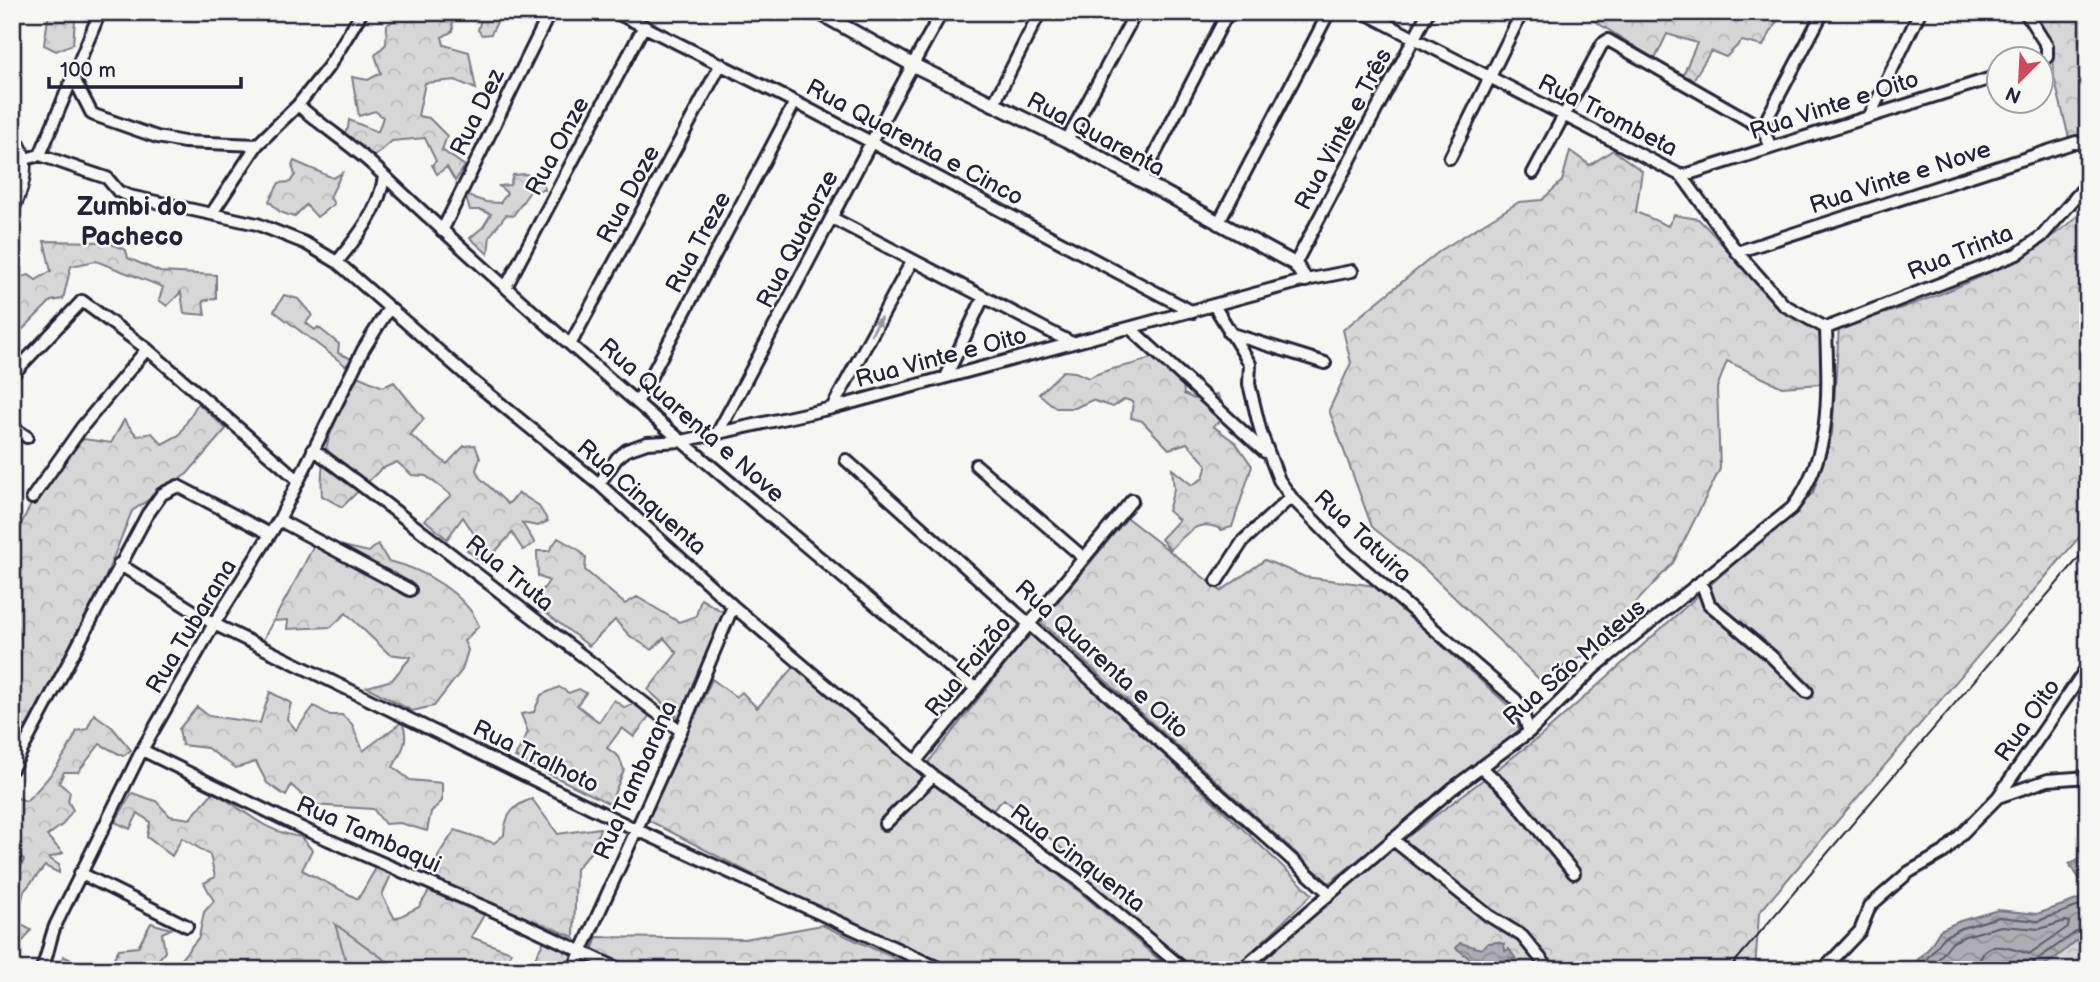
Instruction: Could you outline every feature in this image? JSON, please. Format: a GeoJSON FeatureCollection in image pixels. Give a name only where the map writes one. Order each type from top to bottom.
{"type":"FeatureCollection","features":[{"type":"Feature","properties":{"kind":"main road"},"geometry":{"type":"LineString","coordinates":[[12,137],[25,159],[12,208]]}},
{"type":"Feature","properties":{"kind":"street"},"geometry":{"type":"LineString","coordinates":[[25,159],[40,155],[100,12]]}},
{"type":"Feature","properties":{"kind":"street"},"geometry":{"type":"LineString","coordinates":[[212,213],[257,145],[298,105],[328,66],[362,12]]}},
{"type":"Feature","properties":{"kind":"street","name":"Rua Dez"},"geometry":{"type":"LineString","coordinates":[[442,231],[550,12]]}},
{"type":"Feature","properties":{"kind":"street","name":"Rua Quarenta e Cinco"},"geometry":{"type":"LineString","coordinates":[[615,12],[795,102],[868,143],[1193,312]]}},
{"type":"Feature","properties":{"kind":"street","name":"Rua Quarenta"},"geometry":{"type":"LineString","coordinates":[[818,12],[837,17],[911,64],[1067,140],[1295,264],[1306,280]]}},
{"type":"Feature","properties":{"kind":"street","name":"Rua Quatorze"},"geometry":{"type":"LineString","coordinates":[[718,432],[832,218],[868,143],[942,12]]}},
{"type":"Feature","properties":{"kind":"street"},"geometry":{"type":"LineString","coordinates":[[993,105],[1040,12]]}},
{"type":"Feature","properties":{"kind":"street"},"geometry":{"type":"LineString","coordinates":[[1067,140],[1136,12]]}},
{"type":"Feature","properties":{"kind":"street"},"geometry":{"type":"LineString","coordinates":[[1141,181],[1228,12]]}},
{"type":"Feature","properties":{"kind":"street"},"geometry":{"type":"LineString","coordinates":[[1218,223],[1329,12]]}},
{"type":"Feature","properties":{"kind":"street","name":"Rua Trombeta"},"geometry":{"type":"LineString","coordinates":[[1363,12],[1682,176],[1737,252],[1790,311],[1826,328]]}},
{"type":"Feature","properties":{"kind":"street","name":"Rua Vinte e Três"},"geometry":{"type":"LineString","coordinates":[[1295,264],[1428,12]]}},
{"type":"Feature","properties":{"kind":"street"},"geometry":{"type":"LineString","coordinates":[[1450,159],[1522,12]]}},
{"type":"Feature","properties":{"kind":"street"},"geometry":{"type":"LineString","coordinates":[[1762,128],[1823,12]]}},
{"type":"Feature","properties":{"kind":"street"},"geometry":{"type":"LineString","coordinates":[[1870,115],[1920,12]]}},
{"type":"Feature","properties":{"kind":"street"},"geometry":{"type":"LineString","coordinates":[[2025,12],[2047,46]]}},
{"type":"Feature","properties":{"kind":"street","name":"Rua Onze"},"geometry":{"type":"LineString","coordinates":[[507,285],[644,26]]}},
{"type":"Feature","properties":{"kind":"street"},"geometry":{"type":"LineString","coordinates":[[1533,173],[1602,44],[1608,40],[1762,128],[1771,147]]}},
{"type":"Feature","properties":{"kind":"street","name":"Rua Doze"},"geometry":{"type":"LineString","coordinates":[[571,343],[721,64]]}},
{"type":"Feature","properties":{"kind":"street"},"geometry":{"type":"LineString","coordinates":[[72,75],[92,114],[97,116],[157,137],[184,142],[257,145]]}},
{"type":"Feature","properties":{"kind":"street","name":"Rua Vinte e Oito"},"geometry":{"type":"LineString","coordinates":[[1682,176],[1984,80]]}},
{"type":"Feature","properties":{"kind":"street","name":"Rua Treze"},"geometry":{"type":"LineString","coordinates":[[638,401],[795,102]]}},
{"type":"Feature","properties":{"kind":"street","name":"Rua Quarenta e Nove"},"geometry":{"type":"LineString","coordinates":[[298,105],[384,177],[682,441],[976,689]]}},
{"type":"Feature","properties":{"kind":"street","name":"Rua Vinte e Nove"},"geometry":{"type":"LineString","coordinates":[[1737,252],[2076,142],[2088,147]]}},
{"type":"Feature","properties":{"kind":"street","name":"Rua Cinquenta"},"geometry":{"type":"LineString","coordinates":[[40,155],[107,178],[118,191],[129,196],[212,213],[286,235],[337,262],[599,484],[733,606],[933,776],[1077,879],[1185,970]]}},
{"type":"Feature","properties":{"kind":"street"},"geometry":{"type":"LineString","coordinates":[[337,262],[367,225],[382,190],[384,177]]}},
{"type":"Feature","properties":{"kind":"street","name":"Rua Trinta"},"geometry":{"type":"LineString","coordinates":[[1826,328],[2017,254],[2042,236],[2088,183]]}},
{"type":"Feature","properties":{"kind":"street"},"geometry":{"type":"LineString","coordinates":[[832,218],[1072,343]]}},
{"type":"Feature","properties":{"kind":"street"},"geometry":{"type":"LineString","coordinates":[[832,408],[912,261]]}},
{"type":"Feature","properties":{"kind":"street"},"geometry":{"type":"LineString","coordinates":[[1306,280],[1352,271]]}},
{"type":"Feature","properties":{"kind":"street","name":"Rua Vinte e Oito"},"geometry":{"type":"LineString","coordinates":[[599,484],[627,450],[646,443],[682,441],[832,408],[1306,280]]}},
{"type":"Feature","properties":{"kind":"street"},"geometry":{"type":"LineString","coordinates":[[946,377],[983,298]]}},
{"type":"Feature","properties":{"kind":"street"},"geometry":{"type":"LineString","coordinates":[[12,375],[82,301],[147,349],[297,479]]}},
{"type":"Feature","properties":{"kind":"street","name":"Rua Tatuira"},"geometry":{"type":"LineString","coordinates":[[1214,307],[1252,369],[1250,384],[1267,454],[1291,497],[1346,553],[1514,699],[1521,707],[1529,732]]}},
{"type":"Feature","properties":{"kind":"street","name":"Rua Tubarana"},"geometry":{"type":"LineString","coordinates":[[41,970],[49,954],[52,933],[142,750],[214,624],[279,520],[363,350],[389,308]]}},
{"type":"Feature","properties":{"kind":"street"},"geometry":{"type":"LineString","coordinates":[[1130,328],[1267,454]]}},
{"type":"Feature","properties":{"kind":"street","name":"Rua São Mateus"},"geometry":{"type":"LineString","coordinates":[[1241,970],[1392,839],[1529,732],[1595,667],[1792,508],[1806,490],[1816,467],[1826,426],[1826,328]]}},
{"type":"Feature","properties":{"kind":"street"},"geometry":{"type":"LineString","coordinates":[[1229,333],[1325,363]]}},
{"type":"Feature","properties":{"kind":"street"},"geometry":{"type":"LineString","coordinates":[[32,498],[82,427],[147,349]]}},
{"type":"Feature","properties":{"kind":"street"},"geometry":{"type":"LineString","coordinates":[[12,427],[27,437]]}},
{"type":"Feature","properties":{"kind":"street","name":"Rua Truta"},"geometry":{"type":"LineString","coordinates":[[313,449],[482,575],[541,625],[681,731]]}},
{"type":"Feature","properties":{"kind":"street","name":"Rua Quarenta e Oito"},"geometry":{"type":"LineString","coordinates":[[845,460],[1031,622],[1329,893]]}},
{"type":"Feature","properties":{"kind":"street"},"geometry":{"type":"LineString","coordinates":[[976,465],[1084,558]]}},
{"type":"Feature","properties":{"kind":"street"},"geometry":{"type":"LineString","coordinates":[[12,769],[88,631],[119,564],[154,503],[162,494],[178,486],[270,534]]}},
{"type":"Feature","properties":{"kind":"street"},"geometry":{"type":"LineString","coordinates":[[1217,581],[1242,541],[1291,497]]}},
{"type":"Feature","properties":{"kind":"street","name":"Rua Faizão"},"geometry":{"type":"LineString","coordinates":[[916,761],[1132,500]]}},
{"type":"Feature","properties":{"kind":"street"},"geometry":{"type":"LineString","coordinates":[[279,520],[410,590]]}},
{"type":"Feature","properties":{"kind":"street","name":"Rua Tralhoto"},"geometry":{"type":"LineString","coordinates":[[119,564],[214,624],[635,828],[943,970]]}},
{"type":"Feature","properties":{"kind":"street"},"geometry":{"type":"LineString","coordinates":[[1701,580],[1709,604],[1771,656],[1807,692]]}},
{"type":"Feature","properties":{"kind":"street","name":"Rua Tambarana"},"geometry":{"type":"LineString","coordinates":[[573,970],[681,731],[733,606]]}},
{"type":"Feature","properties":{"kind":"street","name":"Rua Oito"},"geometry":{"type":"LineString","coordinates":[[1823,970],[1860,931],[1870,906],[1909,872],[1944,852],[1998,797],[2088,666]]}},
{"type":"Feature","properties":{"kind":"street","name":"Rua Tambaqui"},"geometry":{"type":"LineString","coordinates":[[142,750],[363,856],[519,922],[621,970]]}},
{"type":"Feature","properties":{"kind":"street"},"geometry":{"type":"LineString","coordinates":[[1481,767],[1506,790],[1574,873]]}},
{"type":"Feature","properties":{"kind":"street"},"geometry":{"type":"LineString","coordinates":[[885,824],[933,776]]}},
{"type":"Feature","properties":{"kind":"street"},"geometry":{"type":"LineString","coordinates":[[1998,797],[2048,780],[2088,777]]}},
{"type":"Feature","properties":{"kind":"street"},"geometry":{"type":"LineString","coordinates":[[1392,839],[1488,915],[1522,936],[1545,964]]}},
{"type":"Feature","properties":{"kind":"street"},"geometry":{"type":"LineString","coordinates":[[80,873],[187,926]]}},
{"type":"Feature","properties":{"kind":"green space"},"geometry":{"type":"Polygon","coordinates":[[[49,12],[82,12],[75,20],[73,44],[56,51],[44,45],[49,12]]]}},
{"type":"Feature","properties":{"kind":"green space"},"geometry":{"type":"Polygon","coordinates":[[[408,12],[452,12],[453,31],[442,37],[444,45],[469,52],[476,89],[455,80],[425,83],[418,116],[429,118],[447,136],[442,150],[465,166],[455,181],[447,167],[437,174],[432,165],[436,161],[425,138],[392,141],[375,156],[350,154],[340,139],[348,128],[349,120],[378,132],[383,117],[375,111],[359,116],[352,77],[368,80],[381,73],[375,55],[386,44],[387,25],[408,12]]]}},
{"type":"Feature","properties":{"kind":"green space"},"geometry":{"type":"Polygon","coordinates":[[[483,12],[502,12],[491,34],[482,35],[478,30],[483,12]]]}},
{"type":"Feature","properties":{"kind":"green space"},"geometry":{"type":"Polygon","coordinates":[[[1580,12],[1782,12],[1763,46],[1742,41],[1726,57],[1711,51],[1693,80],[1683,75],[1697,43],[1667,34],[1655,59],[1580,12]]]}},
{"type":"Feature","properties":{"kind":"green space"},"geometry":{"type":"Polygon","coordinates":[[[2036,12],[2088,12],[2088,138],[2069,138],[2054,77],[2054,46],[2052,46],[2036,12]]]}},
{"type":"Feature","properties":{"kind":"green space"},"geometry":{"type":"Polygon","coordinates":[[[1613,150],[1642,171],[1636,212],[1668,226],[1674,215],[1698,219],[1770,296],[1786,310],[1824,330],[1821,384],[1782,387],[1727,361],[1717,388],[1720,469],[1673,563],[1589,653],[1539,679],[1427,571],[1372,527],[1329,410],[1351,363],[1343,330],[1441,250],[1519,202],[1542,200],[1562,181],[1570,151],[1590,165],[1613,150]]]}},
{"type":"Feature","properties":{"kind":"green space"},"geometry":{"type":"Polygon","coordinates":[[[294,161],[333,178],[342,173],[330,197],[334,204],[317,217],[306,205],[294,217],[280,212],[269,201],[279,183],[290,182],[295,175],[292,165],[294,161]]]}},
{"type":"Feature","properties":{"kind":"green space"},"geometry":{"type":"Polygon","coordinates":[[[526,174],[543,182],[545,190],[531,190],[513,216],[506,215],[490,236],[488,254],[470,238],[483,227],[491,214],[470,210],[465,195],[486,202],[500,203],[507,193],[499,186],[510,185],[513,175],[526,174]]]}},
{"type":"Feature","properties":{"kind":"green space"},"geometry":{"type":"Polygon","coordinates":[[[2088,201],[2088,527],[1759,913],[1755,970],[1241,970],[1303,916],[1542,735],[1813,493],[1832,434],[1839,327],[1943,293],[1993,271],[2062,229],[2078,215],[2088,201]]]}},
{"type":"Feature","properties":{"kind":"green space"},"geometry":{"type":"Polygon","coordinates":[[[44,241],[107,242],[126,250],[128,258],[160,272],[216,275],[216,298],[203,301],[205,315],[184,313],[181,292],[167,306],[159,300],[163,287],[96,261],[71,266],[63,299],[51,301],[12,340],[12,279],[29,275],[36,280],[51,271],[44,241]]]}},
{"type":"Feature","properties":{"kind":"green space"},"geometry":{"type":"Polygon","coordinates":[[[284,295],[298,299],[312,315],[306,323],[315,330],[318,327],[339,344],[338,353],[352,359],[346,366],[274,311],[284,295]]]}},
{"type":"Feature","properties":{"kind":"green space"},"geometry":{"type":"Polygon","coordinates":[[[1157,355],[1182,376],[1184,394],[1194,399],[1217,394],[1230,416],[1213,426],[1236,443],[1252,466],[1232,527],[1222,530],[1214,526],[1199,526],[1170,550],[1161,539],[1179,520],[1168,511],[1174,489],[1172,469],[1192,485],[1203,478],[1207,465],[1187,443],[1169,449],[1142,421],[1131,418],[1133,402],[1125,399],[1113,407],[1092,400],[1075,408],[1056,408],[1039,394],[1063,371],[1075,372],[1089,378],[1157,355]]]}},
{"type":"Feature","properties":{"kind":"green space"},"geometry":{"type":"Polygon","coordinates":[[[357,376],[383,387],[394,382],[424,419],[410,435],[447,464],[464,446],[475,445],[480,458],[476,470],[480,478],[508,504],[519,493],[538,505],[548,521],[538,526],[522,523],[535,543],[523,550],[512,533],[484,564],[467,550],[474,534],[463,517],[447,539],[425,520],[451,495],[426,476],[412,475],[397,462],[381,469],[342,507],[322,496],[323,463],[330,434],[357,376]]]}},
{"type":"Feature","properties":{"kind":"green space"},"geometry":{"type":"Polygon","coordinates":[[[198,403],[226,429],[187,474],[132,511],[91,613],[26,727],[12,720],[12,550],[15,536],[51,465],[84,439],[111,443],[124,420],[137,436],[152,433],[162,444],[179,435],[198,403]]]}},
{"type":"Feature","properties":{"kind":"green space"},"geometry":{"type":"Polygon","coordinates":[[[1127,518],[1221,591],[1265,560],[1305,577],[1376,586],[1511,708],[1520,732],[1329,883],[1041,622],[1127,518]]]}},
{"type":"Feature","properties":{"kind":"green space"},"geometry":{"type":"Polygon","coordinates":[[[558,538],[579,550],[586,558],[585,570],[625,604],[637,597],[679,622],[696,616],[701,599],[723,612],[712,645],[679,718],[648,690],[677,653],[664,638],[652,650],[630,636],[615,620],[589,646],[542,610],[540,594],[549,581],[538,576],[537,551],[549,551],[558,538]]]}},
{"type":"Feature","properties":{"kind":"green space"},"geometry":{"type":"Polygon","coordinates":[[[316,540],[369,552],[378,544],[388,561],[414,569],[453,593],[473,614],[479,626],[464,641],[468,650],[462,670],[434,706],[412,711],[367,687],[392,680],[411,657],[389,654],[346,613],[331,627],[287,629],[288,620],[273,621],[316,540]]]}},
{"type":"Feature","properties":{"kind":"green space"},"geometry":{"type":"Polygon","coordinates":[[[1032,631],[1312,894],[1233,970],[1195,970],[1064,869],[1073,858],[1004,799],[989,814],[927,764],[1032,631]]]}},
{"type":"Feature","properties":{"kind":"green space"},"geometry":{"type":"Polygon","coordinates":[[[796,665],[1081,893],[1171,970],[950,970],[842,921],[648,820],[712,679],[736,697],[742,692],[757,708],[796,665]]]}},
{"type":"Feature","properties":{"kind":"green space"},"geometry":{"type":"Polygon","coordinates":[[[559,687],[569,693],[579,689],[586,693],[577,705],[599,722],[614,700],[625,708],[635,703],[650,715],[634,737],[622,728],[607,748],[619,757],[624,770],[610,804],[515,757],[528,732],[521,714],[534,712],[541,695],[559,687]]]}},
{"type":"Feature","properties":{"kind":"green space"},"geometry":{"type":"Polygon","coordinates":[[[270,692],[291,703],[287,719],[296,730],[314,706],[330,715],[342,715],[352,724],[363,751],[402,722],[405,740],[393,767],[410,780],[442,783],[442,801],[431,812],[427,831],[400,823],[385,824],[373,809],[313,805],[291,785],[286,796],[267,783],[256,762],[236,768],[207,748],[182,745],[179,729],[197,707],[209,716],[260,723],[270,692]]]}},
{"type":"Feature","properties":{"kind":"green space"},"geometry":{"type":"Polygon","coordinates":[[[94,714],[112,727],[131,750],[123,756],[100,744],[78,772],[64,772],[59,783],[70,792],[68,801],[73,810],[62,825],[47,836],[63,853],[49,858],[59,865],[59,873],[45,866],[24,891],[16,922],[31,930],[24,940],[12,945],[12,886],[24,860],[12,846],[12,796],[26,801],[34,793],[61,760],[77,731],[87,729],[94,714]]]}},
{"type":"Feature","properties":{"kind":"green space"},"geometry":{"type":"Polygon","coordinates":[[[213,792],[265,825],[301,837],[312,850],[302,870],[358,899],[376,868],[391,875],[382,895],[395,919],[419,907],[429,891],[484,915],[471,937],[511,952],[504,970],[399,970],[335,924],[346,961],[342,970],[107,970],[119,949],[138,947],[151,923],[171,929],[162,933],[165,952],[152,967],[173,969],[199,937],[204,912],[214,901],[204,883],[215,877],[210,855],[182,838],[172,856],[147,837],[150,822],[138,813],[130,829],[115,822],[132,793],[156,801],[170,816],[190,819],[213,792]]]}},
{"type":"Feature","properties":{"kind":"green space"},"geometry":{"type":"Polygon","coordinates":[[[532,799],[558,834],[600,828],[594,848],[576,869],[574,937],[432,879],[439,854],[455,830],[494,843],[504,835],[511,812],[532,799]]]}},
{"type":"Feature","properties":{"kind":"green space"},"geometry":{"type":"Polygon","coordinates":[[[334,923],[399,970],[233,970],[334,923]]]}},
{"type":"Feature","properties":{"kind":"green space"},"geometry":{"type":"Polygon","coordinates":[[[822,925],[920,970],[585,970],[597,937],[745,939],[822,925]]]}},
{"type":"Feature","properties":{"kind":"green space"},"geometry":{"type":"Polygon","coordinates":[[[2084,934],[2088,936],[2088,970],[2031,970],[2046,963],[2084,934]]]}},
{"type":"Feature","properties":{"kind":"green space"},"geometry":{"type":"Polygon","coordinates":[[[547,935],[572,956],[565,970],[529,970],[547,935]]]}},
{"type":"Feature","properties":{"kind":"green space"},"geometry":{"type":"Polygon","coordinates":[[[63,956],[91,970],[59,970],[63,956]]]}},
{"type":"Feature","properties":{"kind":"water"},"geometry":{"type":"Polygon","coordinates":[[[2088,854],[2088,890],[2069,864],[2088,854]]]}},
{"type":"Feature","properties":{"kind":"water"},"geometry":{"type":"Polygon","coordinates":[[[2088,896],[2088,936],[2084,934],[2056,958],[2040,967],[2024,970],[2003,960],[1991,970],[1908,970],[1929,948],[1940,930],[1960,921],[1998,910],[2037,914],[2088,896]]]}},
{"type":"Feature","properties":{"kind":"water"},"geometry":{"type":"Polygon","coordinates":[[[1460,943],[1481,949],[1488,943],[1504,944],[1505,951],[1509,949],[1516,959],[1510,958],[1504,970],[1477,964],[1456,948],[1460,943]]]}},
{"type":"Feature","properties":{"kind":"tram line"},"geometry":{"type":"LineString","coordinates":[[1728,970],[2088,547]]}},
{"type":"Feature","properties":{"kind":"district","name":"Zumbi do Pacheco"},"geometry":{"type":"Point","coordinates":[132,221]}}]}
